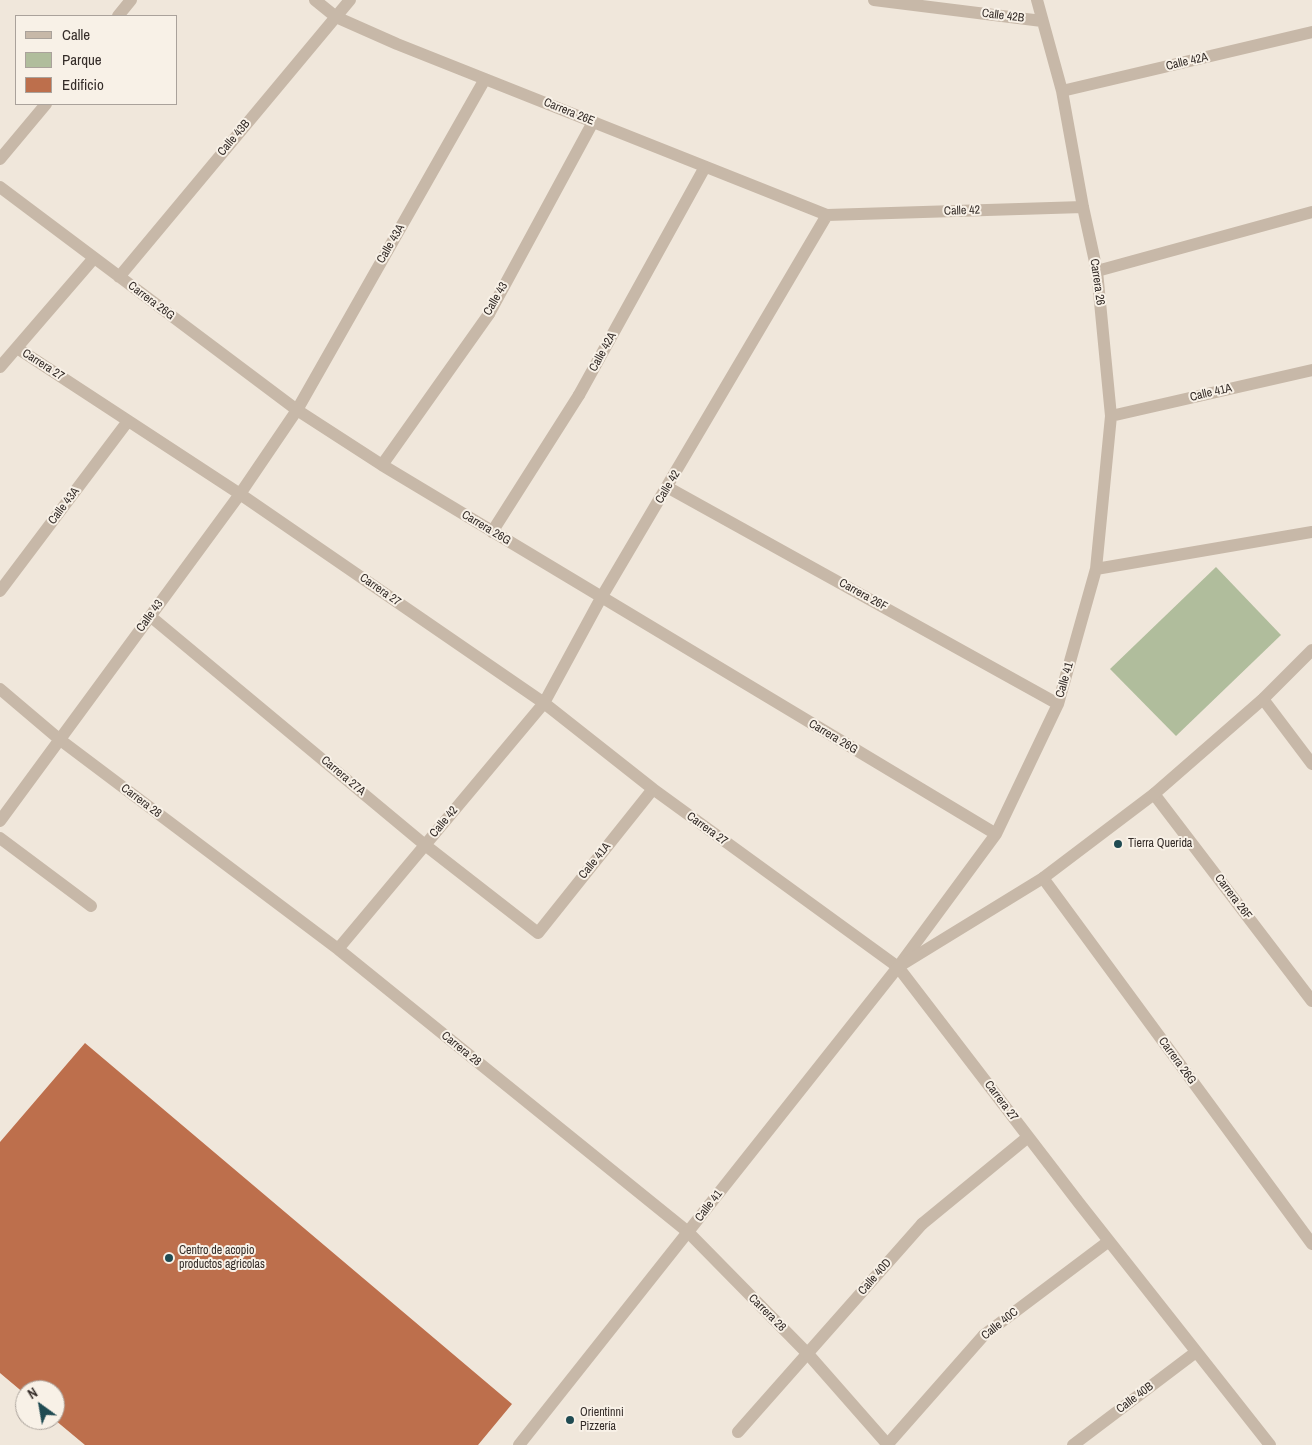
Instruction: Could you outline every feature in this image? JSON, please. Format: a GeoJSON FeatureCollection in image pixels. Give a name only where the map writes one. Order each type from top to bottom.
{"type":"FeatureCollection","features":[{"type":"Feature","properties":{"kind":"street"},"geometry":{"type":"LineString","coordinates":[[119,15],[131,0]]}},
{"type":"Feature","properties":{"kind":"street","name":"Carrera 26E"},"geometry":{"type":"LineString","coordinates":[[316,0],[336,16],[485,79],[827,215]]}},
{"type":"Feature","properties":{"kind":"street","name":"Calle 43B"},"geometry":{"type":"LineString","coordinates":[[119,276],[350,0]]}},
{"type":"Feature","properties":{"kind":"street","name":"Calle 42B"},"geometry":{"type":"LineString","coordinates":[[874,0],[1042,21]]}},
{"type":"Feature","properties":{"kind":"street","name":"Carrera 26"},"geometry":{"type":"LineString","coordinates":[[1037,0],[1062,92],[1097,271],[1110,416],[1096,569]]}},
{"type":"Feature","properties":{"kind":"street","name":"Calle 42A"},"geometry":{"type":"LineString","coordinates":[[1062,92],[1312,32]]}},
{"type":"Feature","properties":{"kind":"street","name":"Calle 43A"},"geometry":{"type":"LineString","coordinates":[[298,410],[485,79]]}},
{"type":"Feature","properties":{"kind":"street"},"geometry":{"type":"LineString","coordinates":[[0,159],[45,105]]}},
{"type":"Feature","properties":{"kind":"street","name":"Calle 43"},"geometry":{"type":"LineString","coordinates":[[382,465],[489,314],[593,122]]}},
{"type":"Feature","properties":{"kind":"street","name":"Calle 42A"},"geometry":{"type":"LineString","coordinates":[[492,532],[579,396],[704,167]]}},
{"type":"Feature","properties":{"kind":"street","name":"Carrera 26G"},"geometry":{"type":"LineString","coordinates":[[0,187],[298,410],[382,465],[996,834]]}},
{"type":"Feature","properties":{"kind":"street","name":"Calle 42"},"geometry":{"type":"LineString","coordinates":[[338,949],[544,703],[602,598],[827,215],[1083,207]]}},
{"type":"Feature","properties":{"kind":"street"},"geometry":{"type":"LineString","coordinates":[[1097,271],[1312,212]]}},
{"type":"Feature","properties":{"kind":"street"},"geometry":{"type":"LineString","coordinates":[[0,367],[94,258]]}},
{"type":"Feature","properties":{"kind":"street","name":"Carrera 27"},"geometry":{"type":"LineString","coordinates":[[16,348],[240,494],[544,703],[652,789],[898,967],[1028,1138],[1270,1445]]}},
{"type":"Feature","properties":{"kind":"street","name":"Calle 41A"},"geometry":{"type":"LineString","coordinates":[[1110,416],[1312,370]]}},
{"type":"Feature","properties":{"kind":"street","name":"Calle 43"},"geometry":{"type":"LineString","coordinates":[[0,821],[240,494],[298,410]]}},
{"type":"Feature","properties":{"kind":"street","name":"Calle 43A"},"geometry":{"type":"LineString","coordinates":[[0,592],[128,421]]}},
{"type":"Feature","properties":{"kind":"street","name":"Carrera 26F"},"geometry":{"type":"LineString","coordinates":[[668,487],[1058,704]]}},
{"type":"Feature","properties":{"kind":"street"},"geometry":{"type":"LineString","coordinates":[[1096,569],[1312,532]]}},
{"type":"Feature","properties":{"kind":"street","name":"Calle 41"},"geometry":{"type":"LineString","coordinates":[[519,1445],[898,967],[996,834],[1058,704],[1096,569]]}},
{"type":"Feature","properties":{"kind":"street","name":"Carrera 27A"},"geometry":{"type":"LineString","coordinates":[[150,616],[425,845],[538,933]]}},
{"type":"Feature","properties":{"kind":"street","name":"Calle 41"},"geometry":{"type":"LineString","coordinates":[[898,967],[1043,878],[1154,794],[1263,700],[1312,650]]}},
{"type":"Feature","properties":{"kind":"street","name":"Carrera 28"},"geometry":{"type":"LineString","coordinates":[[0,689],[59,740],[338,949],[688,1232],[808,1354],[888,1445]]}},
{"type":"Feature","properties":{"kind":"street"},"geometry":{"type":"LineString","coordinates":[[1263,700],[1312,764]]}},
{"type":"Feature","properties":{"kind":"street","name":"Calle 41A"},"geometry":{"type":"LineString","coordinates":[[538,933],[652,789]]}},
{"type":"Feature","properties":{"kind":"street","name":"Carrera 26F"},"geometry":{"type":"LineString","coordinates":[[1154,794],[1312,1001]]}},
{"type":"Feature","properties":{"kind":"street"},"geometry":{"type":"LineString","coordinates":[[0,838],[90,906]]}},
{"type":"Feature","properties":{"kind":"street","name":"Carrera 26G"},"geometry":{"type":"LineString","coordinates":[[1043,878],[1310,1238]]}},
{"type":"Feature","properties":{"kind":"street","name":"Calle 40D"},"geometry":{"type":"LineString","coordinates":[[738,1432],[922,1224],[1028,1138]]}},
{"type":"Feature","properties":{"kind":"street","name":"Calle 40C"},"geometry":{"type":"LineString","coordinates":[[888,1445],[984,1335],[1109,1241]]}},
{"type":"Feature","properties":{"kind":"street","name":"Calle 40B"},"geometry":{"type":"LineString","coordinates":[[1073,1445],[1196,1352]]}},
{"type":"Feature","properties":{"kind":"green space"},"geometry":{"type":"Polygon","coordinates":[[[1216,567],[1281,635],[1176,736],[1110,669],[1216,567]]]}},
{"type":"Feature","properties":{"kind":"building","name":"Centro de acopio productos agricolas"},"geometry":{"type":"Polygon","coordinates":[[[85,1043],[512,1404],[478,1445],[85,1445],[65,1428],[65,1380],[15,1380],[15,1386],[0,1373],[0,1142],[85,1043]]]}},
{"type":"Feature","properties":{"kind":"place","name":"Tierra Querida"},"geometry":{"type":"Point","coordinates":[1118,844]}},
{"type":"Feature","properties":{"kind":"place","name":"Centro de acopio productos agricolas"},"geometry":{"type":"Point","coordinates":[169,1258]}},
{"type":"Feature","properties":{"kind":"place","name":"Orientinni Pizzería"},"geometry":{"type":"Point","coordinates":[570,1420]}}]}
